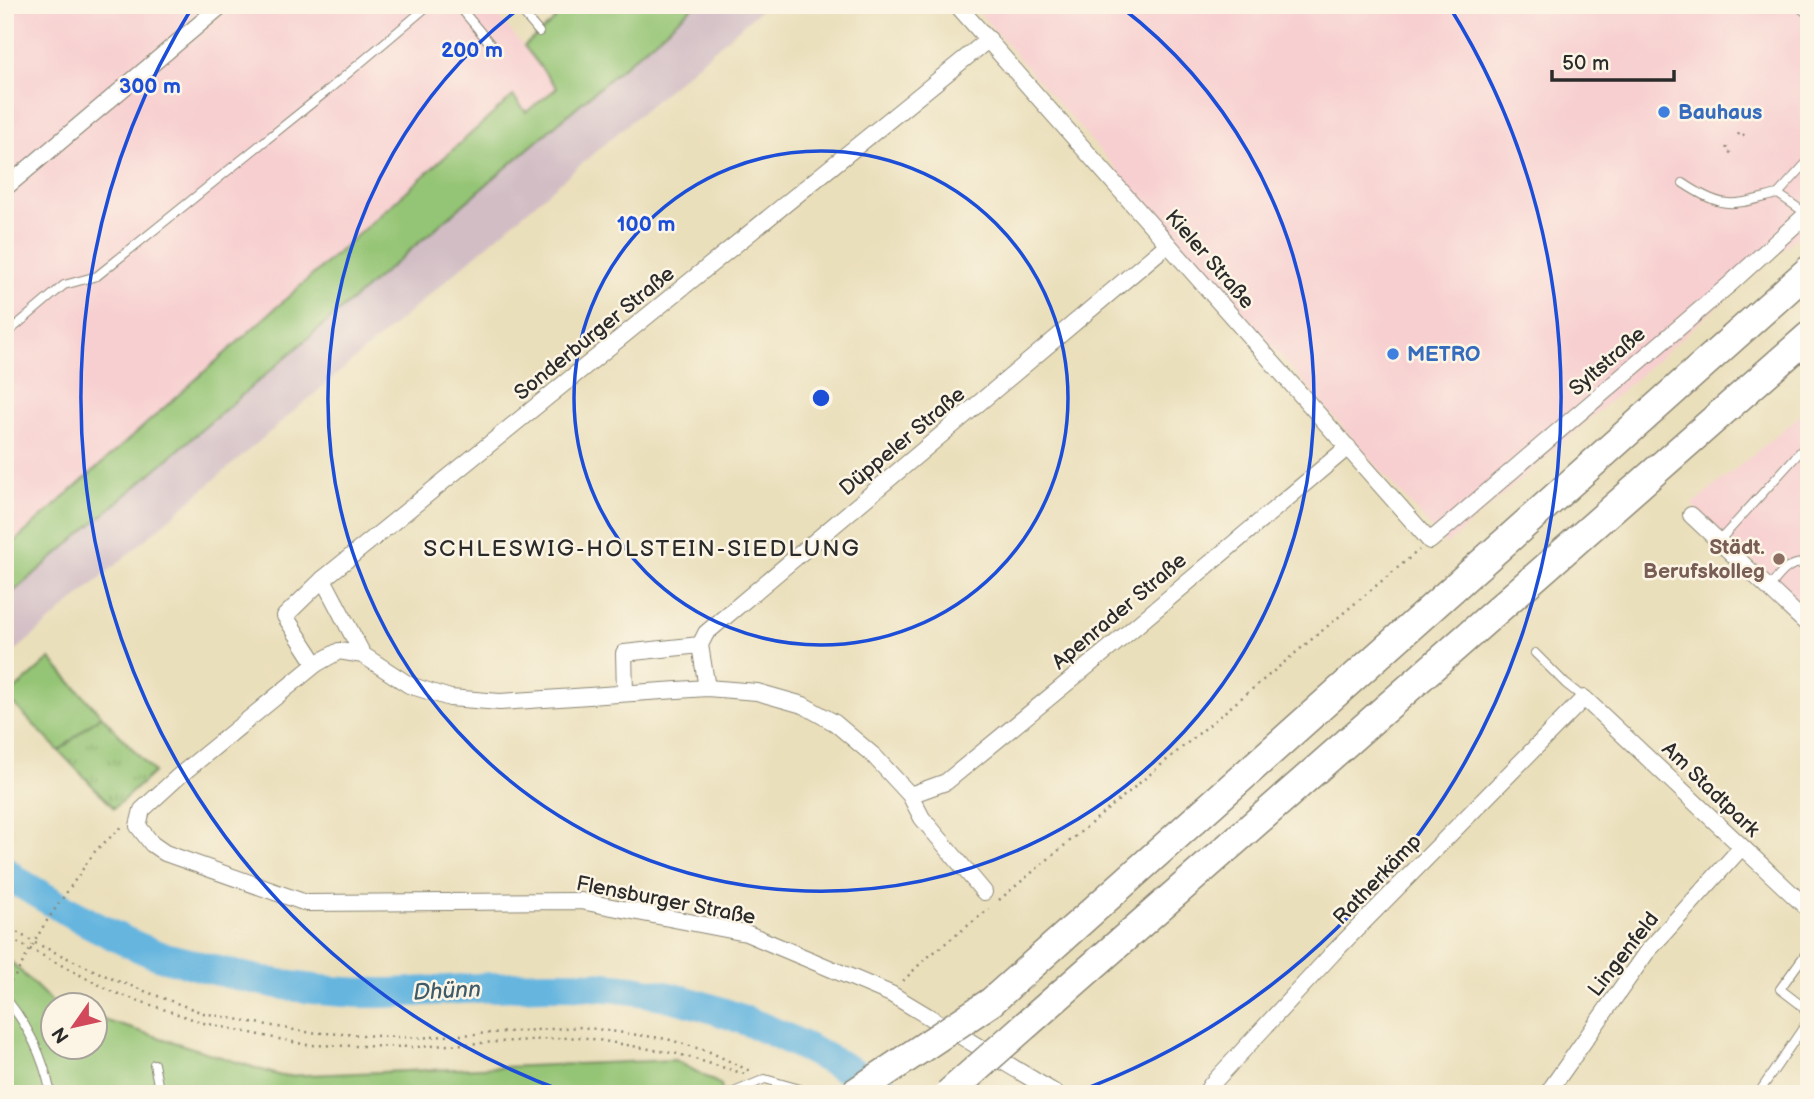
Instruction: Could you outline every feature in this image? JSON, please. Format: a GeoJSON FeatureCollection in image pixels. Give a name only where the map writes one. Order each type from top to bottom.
{"type":"FeatureCollection","features":[{"type":"Feature","properties":{"kind":"highway"},"geometry":{"type":"LineString","coordinates":[[886,1094],[1809,270]]}},
{"type":"Feature","properties":{"kind":"highway"},"geometry":{"type":"LineString","coordinates":[[948,1094],[1809,336]]}},
{"type":"Feature","properties":{"kind":"highway"},"geometry":{"type":"LineString","coordinates":[[853,1094],[991,1002]]}},
{"type":"Feature","properties":{"kind":"highway"},"geometry":{"type":"LineString","coordinates":[[964,1094],[1027,1024]]}},
{"type":"Feature","properties":{"kind":"street"},"geometry":{"type":"LineString","coordinates":[[5,188],[222,5]]}},
{"type":"Feature","properties":{"kind":"street","name":"Kieler Straße"},"geometry":{"type":"LineString","coordinates":[[957,5],[1430,541]]}},
{"type":"Feature","properties":{"kind":"street","name":"Sonderburger Straße"},"geometry":{"type":"LineString","coordinates":[[316,664],[285,615],[323,579],[989,39]]}},
{"type":"Feature","properties":{"kind":"street","name":"Syltstraße"},"geometry":{"type":"LineString","coordinates":[[1430,541],[1730,284],[1808,213]]}},
{"type":"Feature","properties":{"kind":"street","name":"Düppeler Straße"},"geometry":{"type":"LineString","coordinates":[[700,645],[706,632],[1168,244]]}},
{"type":"Feature","properties":{"kind":"street","name":"Apenrader Straße"},"geometry":{"type":"LineString","coordinates":[[910,795],[946,782],[1348,447]]}},
{"type":"Feature","properties":{"kind":"street"},"geometry":{"type":"LineString","coordinates":[[1691,515],[1809,626]]}},
{"type":"Feature","properties":{"kind":"street"},"geometry":{"type":"LineString","coordinates":[[323,579],[363,655]]}},
{"type":"Feature","properties":{"kind":"street"},"geometry":{"type":"LineString","coordinates":[[625,692],[624,653],[700,645],[707,688]]}},
{"type":"Feature","properties":{"kind":"street"},"geometry":{"type":"LineString","coordinates":[[142,810],[179,776],[316,664],[340,651],[363,655],[409,685],[450,698],[500,702],[707,688],[757,692],[803,705],[835,723],[874,757],[910,795],[922,818],[984,892]]}},
{"type":"Feature","properties":{"kind":"street","name":"Am Stadtpark"},"geometry":{"type":"LineString","coordinates":[[1584,698],[1809,911]]}},
{"type":"Feature","properties":{"kind":"street","name":"Ratherkämp"},"geometry":{"type":"LineString","coordinates":[[1205,1094],[1211,1084],[1333,953],[1584,698]]}},
{"type":"Feature","properties":{"kind":"street","name":"Flensburger Straße"},"geometry":{"type":"LineString","coordinates":[[142,810],[138,826],[152,844],[165,853],[306,903],[582,901],[746,933],[891,994],[1057,1094]]}},
{"type":"Feature","properties":{"kind":"street","name":"Lingenfeld"},"geometry":{"type":"LineString","coordinates":[[1546,1094],[1646,953],[1741,848]]}},
{"type":"Feature","properties":{"kind":"lane"},"geometry":{"type":"LineString","coordinates":[[5,335],[64,285],[97,276],[327,91],[429,5]]}},
{"type":"Feature","properties":{"kind":"lane"},"geometry":{"type":"LineString","coordinates":[[458,5],[493,47]]}},
{"type":"Feature","properties":{"kind":"lane"},"geometry":{"type":"LineString","coordinates":[[516,5],[539,32]]}},
{"type":"Feature","properties":{"kind":"lane"},"geometry":{"type":"LineString","coordinates":[[1797,5],[1809,15]]}},
{"type":"Feature","properties":{"kind":"lane"},"geometry":{"type":"LineString","coordinates":[[1684,183],[1704,197],[1731,205],[1778,194],[1809,160]]}},
{"type":"Feature","properties":{"kind":"lane"},"geometry":{"type":"LineString","coordinates":[[1778,194],[1808,213]]}},
{"type":"Feature","properties":{"kind":"lane"},"geometry":{"type":"LineString","coordinates":[[1719,541],[1809,442]]}},
{"type":"Feature","properties":{"kind":"lane"},"geometry":{"type":"LineString","coordinates":[[1769,588],[1785,569],[1794,563],[1809,564]]}},
{"type":"Feature","properties":{"kind":"lane"},"geometry":{"type":"LineString","coordinates":[[1535,653],[1584,698]]}},
{"type":"Feature","properties":{"kind":"lane"},"geometry":{"type":"LineString","coordinates":[[1758,1094],[1809,1018],[1801,1005],[1780,989],[1809,949]]}},
{"type":"Feature","properties":{"kind":"lane"},"geometry":{"type":"LineString","coordinates":[[5,998],[32,1034],[51,1094]]}},
{"type":"Feature","properties":{"kind":"lane"},"geometry":{"type":"LineString","coordinates":[[153,1064],[160,1094]]}},
{"type":"Feature","properties":{"kind":"lane"},"geometry":{"type":"LineString","coordinates":[[729,1094],[765,1079],[800,1089],[807,1094]]}},
{"type":"Feature","properties":{"kind":"path"},"geometry":{"type":"LineString","coordinates":[[1738,135],[1740,132],[1746,137]]}},
{"type":"Feature","properties":{"kind":"path"},"geometry":{"type":"LineString","coordinates":[[1727,148],[1734,155]]}},
{"type":"Feature","properties":{"kind":"path"},"geometry":{"type":"LineString","coordinates":[[891,994],[923,961],[1430,541]]}},
{"type":"Feature","properties":{"kind":"path"},"geometry":{"type":"LineString","coordinates":[[5,986],[14,978],[44,925],[96,850],[142,810]]}},
{"type":"Feature","properties":{"kind":"path"},"geometry":{"type":"LineString","coordinates":[[5,925],[35,943],[115,980],[216,1016],[305,1032],[416,1038],[581,1027],[667,1039],[710,1052],[765,1079]]}},
{"type":"Feature","properties":{"kind":"path"},"geometry":{"type":"LineString","coordinates":[[5,936],[113,992],[204,1023],[307,1045],[415,1047],[582,1037],[678,1054],[765,1079]]}},
{"type":"Feature","properties":{"kind":"shaded area"},"geometry":{"type":"Polygon","coordinates":[[[5,5],[489,5],[558,88],[526,112],[512,96],[5,550],[5,5]]]}},
{"type":"Feature","properties":{"kind":"shaded area"},"geometry":{"type":"Polygon","coordinates":[[[695,5],[766,5],[5,660],[5,598],[695,5]]]}},
{"type":"Feature","properties":{"kind":"shaded area"},"geometry":{"type":"Polygon","coordinates":[[[972,5],[1809,5],[1809,226],[1446,545],[972,5]]]}},
{"type":"Feature","properties":{"kind":"shaded area","name":"Städt. Berufskolleg"},"geometry":{"type":"Polygon","coordinates":[[[1809,408],[1809,613],[1692,505],[1809,408]]]}},
{"type":"Feature","properties":{"kind":"green space"},"geometry":{"type":"Polygon","coordinates":[[[543,5],[695,5],[5,599],[5,550],[513,96],[526,112],[557,88],[524,46],[555,20],[543,5]]]}},
{"type":"Feature","properties":{"kind":"green space"},"geometry":{"type":"Polygon","coordinates":[[[50,659],[101,715],[59,751],[7,697],[50,659]]]}},
{"type":"Feature","properties":{"kind":"green space"},"geometry":{"type":"Polygon","coordinates":[[[101,715],[154,772],[114,808],[59,751],[101,715]]]}},
{"type":"Feature","properties":{"kind":"green space"},"geometry":{"type":"Polygon","coordinates":[[[5,956],[40,990],[38,1060],[108,1060],[108,1021],[281,1076],[675,1060],[721,1085],[723,1094],[5,1094],[5,956]]]}},
{"type":"Feature","properties":{"kind":"waterway","name":"Dhünn"},"geometry":{"type":"LineString","coordinates":[[5,871],[15,880],[119,938],[160,956],[219,971],[289,986],[360,993],[540,985],[633,990],[668,997],[735,1017],[799,1044],[892,1094]]}},
{"type":"Feature","properties":{"kind":"place","name":"Bauhaus"},"geometry":{"type":"Point","coordinates":[1664,112]}},
{"type":"Feature","properties":{"kind":"place","name":"METRO"},"geometry":{"type":"Point","coordinates":[1393,354]}},
{"type":"Feature","properties":{"kind":"place","name":"Städt. Berufskolleg"},"geometry":{"type":"Point","coordinates":[1779,559]}},
{"type":"Feature","properties":{"kind":"district","name":"SCHLESWIG-HOLSTEIN-SIEDLUNG"},"geometry":{"type":"Point","coordinates":[642,548]}}]}
